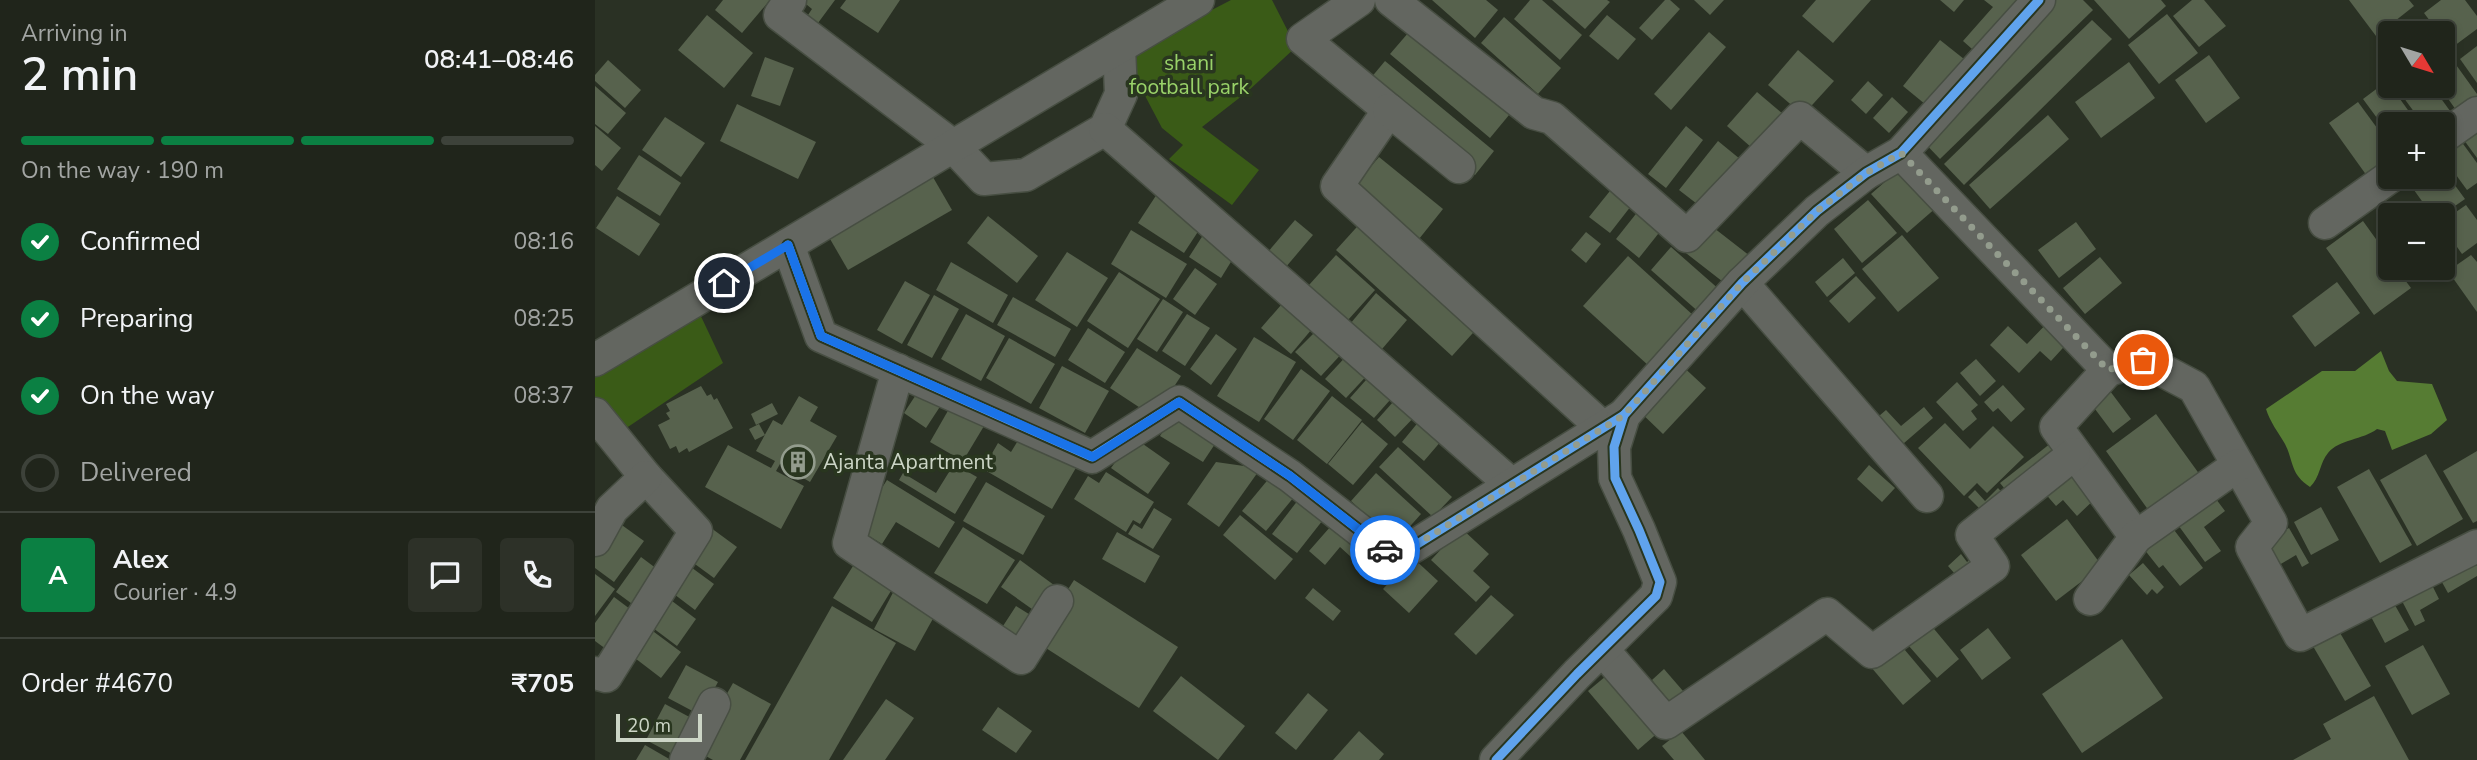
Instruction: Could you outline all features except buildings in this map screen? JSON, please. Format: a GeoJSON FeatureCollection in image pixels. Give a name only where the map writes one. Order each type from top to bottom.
{"type":"FeatureCollection","features":[{"type":"Feature","properties":{"kind":"street"},"geometry":{"type":"LineString","coordinates":[[790,0],[780,15],[953,146],[984,179],[1026,175],[1105,129],[1121,94],[1119,47]]}},
{"type":"Feature","properties":{"kind":"street"},"geometry":{"type":"LineString","coordinates":[[595,360],[1198,0]]}},
{"type":"Feature","properties":{"kind":"street"},"geometry":{"type":"LineString","coordinates":[[1359,0],[1303,39],[1459,167]]}},
{"type":"Feature","properties":{"kind":"street"},"geometry":{"type":"LineString","coordinates":[[1391,0],[1534,113],[1552,118],[1687,236],[1800,118],[1866,173]]}},
{"type":"Feature","properties":{"kind":"street"},"geometry":{"type":"LineString","coordinates":[[788,245],[821,336],[1093,457],[1179,402],[1290,476],[1395,558],[1613,422],[1742,283],[1817,211],[1866,173],[1901,153],[2039,0]]}},
{"type":"Feature","properties":{"kind":"street"},"geometry":{"type":"LineString","coordinates":[[1389,110],[1337,186],[1613,422],[1615,478],[1660,582],[1656,596],[1496,760]]}},
{"type":"Feature","properties":{"kind":"street"},"geometry":{"type":"LineString","coordinates":[[2455,129],[2477,113]]}},
{"type":"Feature","properties":{"kind":"street"},"geometry":{"type":"LineString","coordinates":[[1105,129],[1512,485]]}},
{"type":"Feature","properties":{"kind":"street"},"geometry":{"type":"LineString","coordinates":[[1901,153],[2108,370]]}},
{"type":"Feature","properties":{"kind":"street"},"geometry":{"type":"LineString","coordinates":[[2325,223],[2378,185]]}},
{"type":"Feature","properties":{"kind":"street"},"geometry":{"type":"LineString","coordinates":[[1742,283],[1927,496]]}},
{"type":"Feature","properties":{"kind":"street"},"geometry":{"type":"LineString","coordinates":[[2136,537],[2056,427],[2108,370],[2143,360],[2194,387],[2271,523],[2252,547],[2300,635],[2477,546]]}},
{"type":"Feature","properties":{"kind":"street"},"geometry":{"type":"LineString","coordinates":[[898,370],[849,542],[1021,657],[1057,601]]}},
{"type":"Feature","properties":{"kind":"street"},"geometry":{"type":"LineString","coordinates":[[595,414],[646,477],[696,531],[605,676],[595,673]]}},
{"type":"Feature","properties":{"kind":"street"},"geometry":{"type":"LineString","coordinates":[[1602,649],[1666,723],[1827,614],[1872,652],[1993,566],[1972,535],[2074,454]]}},
{"type":"Feature","properties":{"kind":"street"},"geometry":{"type":"LineString","coordinates":[[2090,598],[2136,537],[2238,465]]}},
{"type":"Feature","properties":{"kind":"street"},"geometry":{"type":"LineString","coordinates":[[595,540],[612,509],[646,477]]}},
{"type":"Feature","properties":{"kind":"street"},"geometry":{"type":"LineString","coordinates":[[686,760],[714,704]]}},
{"type":"Feature","properties":{"kind":"green space","name":"shani football park"},"geometry":{"type":"Polygon","coordinates":[[[1231,0],[1272,0],[1296,47],[1247,92],[1202,127],[1259,170],[1232,205],[1169,159],[1183,145],[1162,128],[1142,90],[1131,52],[1231,0]]]}},
{"type":"Feature","properties":{"kind":"green space"},"geometry":{"type":"Polygon","coordinates":[[[698,310],[723,363],[610,439],[595,414],[595,374],[698,310]]]}},
{"type":"Feature","properties":{"kind":"shaded area"},"geometry":{"type":"Polygon","coordinates":[[[2381,351],[2389,371],[2397,381],[2432,384],[2447,420],[2431,434],[2392,450],[2385,431],[2377,429],[2338,445],[2325,457],[2310,487],[2296,472],[2285,444],[2266,409],[2322,371],[2355,371],[2381,351]]]}},
{"type":"Feature","properties":{"kind":"cycle path"},"geometry":{"type":"LineString","coordinates":[[1496,760],[1656,596],[1660,582],[1615,478],[1614,447],[1624,415],[1742,283],[1817,211],[1866,173],[1901,153],[2039,0]]}},
{"type":"Feature","properties":{"kind":"cycle path"},"geometry":{"type":"LineString","coordinates":[[788,245],[821,336],[1092,457],[1179,402],[1290,476],[1395,558],[1624,415]]}},
{"type":"Feature","properties":{"kind":"way so far"},"geometry":{"type":"LineString","coordinates":[[1385,550],[1395,558],[1624,415],[1742,283],[1817,211],[1866,173],[1901,153],[2108,370],[2143,360]]}},
{"type":"Feature","properties":{"kind":"place","name":"Ajanta Apartment"},"geometry":{"type":"Point","coordinates":[798,462]}},
{"type":"Feature","properties":{"kind":"route"},"geometry":{"type":"LineString","coordinates":[[724,283],[788,245],[821,336],[1093,457],[1179,402],[1290,476],[1385,550]]}}]}
